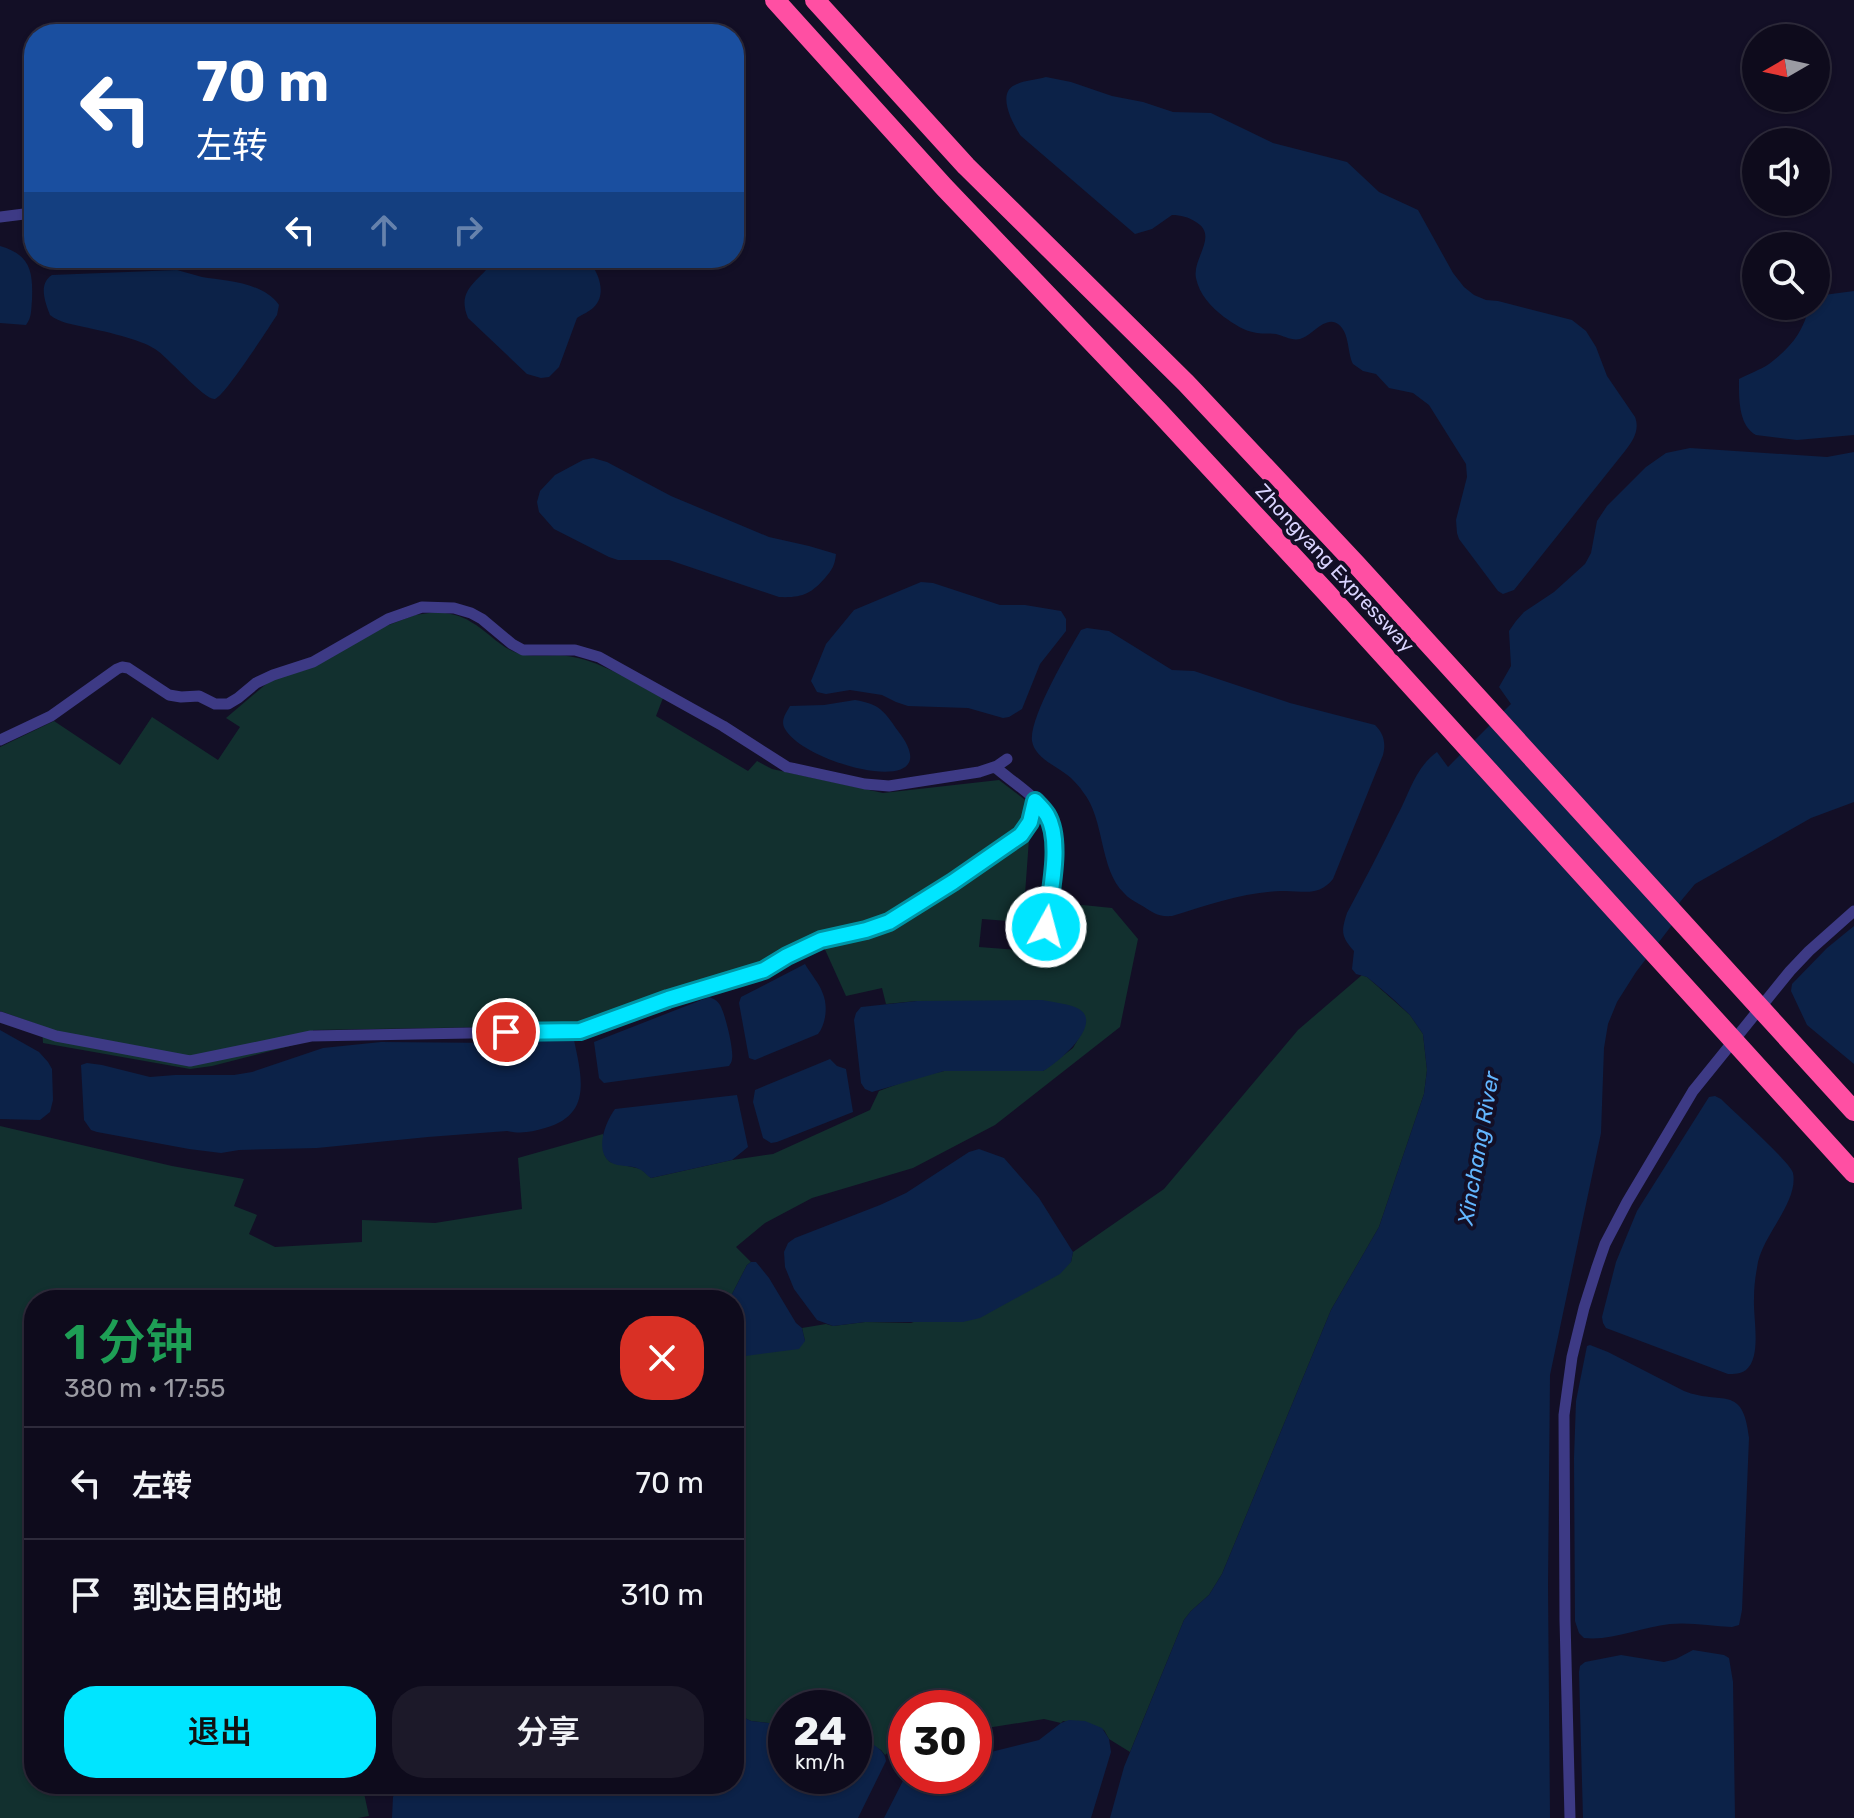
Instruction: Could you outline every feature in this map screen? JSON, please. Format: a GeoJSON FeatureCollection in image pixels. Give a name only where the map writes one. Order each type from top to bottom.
{"type":"FeatureCollection","features":[{"type":"Feature","properties":{"kind":"highway","name":"Zhongyang Expressway"},"geometry":{"type":"LineString","coordinates":[[775,0],[944,187],[1326,592],[1854,1173]]}},
{"type":"Feature","properties":{"kind":"highway","name":"Zhongyang Expressway"},"geometry":{"type":"LineString","coordinates":[[815,0],[966,166],[1186,383],[1356,564],[1854,1111]]}},
{"type":"Feature","properties":{"kind":"street"},"geometry":{"type":"LineString","coordinates":[[0,217],[24,214]]}},
{"type":"Feature","properties":{"kind":"street"},"geometry":{"type":"LineString","coordinates":[[0,740],[51,716],[122,667],[169,695],[199,696],[215,704],[228,704],[256,683],[313,662],[388,619],[422,607],[436,607],[471,613],[523,650],[575,650],[599,657],[723,726],[787,767],[865,784],[889,786],[979,772],[1007,759]]}},
{"type":"Feature","properties":{"kind":"street"},"geometry":{"type":"LineString","coordinates":[[995,767],[1035,801],[1052,825],[1056,842],[1046,927]]}},
{"type":"Feature","properties":{"kind":"street"},"geometry":{"type":"LineString","coordinates":[[0,1017],[56,1036],[190,1061],[311,1036],[580,1031],[668,999],[764,970],[821,940],[889,922],[1021,835],[1030,822],[1035,801]]}},
{"type":"Feature","properties":{"kind":"street"},"geometry":{"type":"LineString","coordinates":[[1570,1818],[1563,1445],[1572,1357],[1588,1294],[1605,1244],[1693,1091],[1790,971],[1854,911]]}},
{"type":"Feature","properties":{"kind":"green space"},"geometry":{"type":"Polygon","coordinates":[[[436,612],[454,615],[477,626],[517,653],[573,657],[619,674],[663,698],[656,716],[748,771],[757,761],[772,769],[883,793],[999,780],[1028,802],[1030,825],[1023,922],[982,919],[979,947],[1059,953],[1063,903],[1112,908],[1138,939],[1120,1027],[995,1125],[913,1168],[812,1198],[765,1223],[736,1247],[751,1262],[734,1290],[24,1290],[24,1794],[364,1794],[369,1816],[0,1818],[0,1126],[172,1166],[244,1179],[234,1206],[257,1215],[249,1234],[275,1247],[362,1242],[362,1220],[435,1223],[522,1209],[518,1158],[603,1134],[605,1156],[610,1162],[641,1169],[651,1178],[773,1154],[870,1110],[879,1091],[914,1078],[944,1071],[1043,1071],[1073,1048],[1084,1029],[917,1001],[886,1004],[882,988],[846,996],[818,934],[726,978],[580,1024],[313,1030],[313,1040],[190,1069],[43,1043],[42,1026],[0,1011],[0,747],[54,721],[120,765],[152,717],[218,760],[240,727],[226,718],[272,679],[308,669],[370,632],[415,615],[436,612]]]}},
{"type":"Feature","properties":{"kind":"green space"},"geometry":{"type":"Polygon","coordinates":[[[1362,975],[1410,1015],[1423,1034],[1427,1070],[1424,1094],[1379,1227],[1331,1310],[1222,1574],[1209,1595],[1184,1620],[1130,1752],[1109,1739],[1104,1730],[1063,1721],[1044,1719],[992,1727],[992,1690],[888,1690],[888,1752],[885,1755],[872,1745],[872,1690],[768,1690],[768,1723],[744,1718],[744,1356],[805,1341],[802,1328],[865,1322],[911,1323],[1071,1262],[1073,1252],[1164,1189],[1298,1030],[1362,975]]]}},
{"type":"Feature","properties":{"kind":"water"},"geometry":{"type":"Polygon","coordinates":[[[1046,77],[1173,112],[1211,113],[1273,143],[1347,162],[1379,192],[1418,210],[1453,273],[1474,295],[1572,320],[1586,331],[1607,376],[1635,417],[1636,431],[1628,447],[1514,590],[1503,594],[1498,591],[1459,539],[1456,520],[1467,477],[1466,464],[1429,405],[1413,393],[1389,388],[1376,374],[1363,371],[1353,364],[1345,332],[1338,324],[1328,322],[1305,337],[1294,339],[1248,331],[1219,313],[1203,295],[1196,278],[1205,234],[1196,222],[1172,215],[1152,229],[1135,234],[1021,136],[1006,102],[1009,89],[1019,83],[1046,77]]]}},
{"type":"Feature","properties":{"kind":"water"},"geometry":{"type":"Polygon","coordinates":[[[0,246],[24,260],[24,268],[29,268],[30,273],[32,290],[26,325],[0,323],[0,246]]]}},
{"type":"Feature","properties":{"kind":"water"},"geometry":{"type":"Polygon","coordinates":[[[488,268],[593,268],[601,291],[592,309],[577,318],[559,367],[549,377],[541,378],[527,374],[468,318],[465,299],[472,285],[488,268]]]}},
{"type":"Feature","properties":{"kind":"water"},"geometry":{"type":"Polygon","coordinates":[[[177,270],[254,287],[264,291],[279,305],[277,315],[257,346],[215,399],[203,393],[155,349],[111,333],[58,320],[50,315],[45,299],[45,283],[52,275],[177,270]]]}},
{"type":"Feature","properties":{"kind":"water"},"geometry":{"type":"Polygon","coordinates":[[[1854,291],[1854,435],[1797,440],[1756,435],[1743,418],[1739,379],[1769,364],[1783,352],[1800,332],[1805,320],[1830,320],[1830,294],[1854,291]]]}},
{"type":"Feature","properties":{"kind":"water","name":"Xinchang River"},"geometry":{"type":"Polygon","coordinates":[[[1690,448],[1827,457],[1854,452],[1854,802],[1811,818],[1695,884],[1680,902],[1672,925],[1617,1002],[1608,1024],[1604,1048],[1601,1133],[1550,1375],[1550,1818],[1110,1818],[1124,1767],[1184,1620],[1209,1595],[1222,1574],[1331,1310],[1379,1227],[1424,1094],[1427,1070],[1423,1034],[1410,1015],[1392,998],[1352,969],[1354,951],[1343,934],[1347,913],[1423,766],[1437,752],[1448,767],[1511,704],[1499,687],[1511,666],[1509,631],[1516,621],[1585,564],[1591,553],[1597,521],[1607,506],[1646,467],[1666,453],[1690,448]]]}},
{"type":"Feature","properties":{"kind":"water"},"geometry":{"type":"Polygon","coordinates":[[[593,458],[607,462],[671,496],[769,537],[836,554],[833,567],[810,591],[800,596],[779,597],[669,560],[618,560],[609,557],[554,529],[539,512],[537,502],[540,491],[555,475],[593,458]]]}},
{"type":"Feature","properties":{"kind":"water"},"geometry":{"type":"Polygon","coordinates":[[[921,582],[1000,605],[1025,605],[1061,611],[1066,619],[1066,631],[1040,664],[1022,709],[1003,718],[968,708],[908,706],[882,695],[850,690],[826,694],[817,692],[811,681],[826,644],[854,610],[921,582]]]}},
{"type":"Feature","properties":{"kind":"water"},"geometry":{"type":"Polygon","coordinates":[[[1081,630],[1109,631],[1172,670],[1194,671],[1290,703],[1375,725],[1384,739],[1383,755],[1333,879],[1327,885],[1309,892],[1281,891],[1240,896],[1172,916],[1155,913],[1126,895],[1110,871],[1090,803],[1071,778],[1038,753],[1032,741],[1037,717],[1050,685],[1081,630]]]}},
{"type":"Feature","properties":{"kind":"water"},"geometry":{"type":"Polygon","coordinates":[[[855,700],[876,706],[889,718],[910,753],[906,766],[892,771],[844,765],[798,743],[785,729],[784,717],[790,706],[855,700]]]}},
{"type":"Feature","properties":{"kind":"water"},"geometry":{"type":"Polygon","coordinates":[[[1854,926],[1854,1064],[1807,1025],[1791,991],[1792,984],[1854,926]]]}},
{"type":"Feature","properties":{"kind":"water"},"geometry":{"type":"Polygon","coordinates":[[[805,964],[825,999],[821,1030],[818,1034],[755,1060],[749,1058],[739,1003],[741,997],[805,964]]]}},
{"type":"Feature","properties":{"kind":"water"},"geometry":{"type":"Polygon","coordinates":[[[709,997],[719,1003],[727,1023],[732,1054],[729,1066],[604,1083],[599,1078],[594,1042],[709,997]]]}},
{"type":"Feature","properties":{"kind":"water"},"geometry":{"type":"Polygon","coordinates":[[[1042,1000],[1079,1009],[1085,1016],[1086,1024],[1076,1043],[1043,1071],[944,1071],[872,1092],[861,1083],[854,1020],[861,1007],[917,1001],[1042,1000]]]}},
{"type":"Feature","properties":{"kind":"water"},"geometry":{"type":"Polygon","coordinates":[[[0,1030],[39,1052],[52,1069],[53,1100],[50,1112],[40,1120],[0,1119],[0,1030]]]}},
{"type":"Feature","properties":{"kind":"water"},"geometry":{"type":"Polygon","coordinates":[[[565,1037],[574,1040],[581,1081],[577,1104],[560,1122],[531,1131],[221,1153],[97,1132],[91,1130],[84,1120],[81,1065],[87,1063],[150,1077],[234,1075],[323,1048],[381,1042],[499,1043],[565,1037]]]}},
{"type":"Feature","properties":{"kind":"water"},"geometry":{"type":"Polygon","coordinates":[[[830,1059],[846,1069],[853,1112],[777,1142],[771,1143],[763,1138],[753,1102],[755,1090],[830,1059]]]}},
{"type":"Feature","properties":{"kind":"water"},"geometry":{"type":"Polygon","coordinates":[[[737,1095],[748,1147],[732,1160],[651,1178],[637,1168],[614,1164],[605,1157],[603,1136],[615,1109],[737,1095]]]}},
{"type":"Feature","properties":{"kind":"water"},"geometry":{"type":"Polygon","coordinates":[[[1715,1096],[1760,1136],[1793,1173],[1790,1196],[1765,1244],[1757,1268],[1754,1356],[1746,1370],[1735,1374],[1606,1328],[1602,1317],[1616,1262],[1637,1211],[1709,1097],[1715,1096]]]}},
{"type":"Feature","properties":{"kind":"water"},"geometry":{"type":"Polygon","coordinates":[[[979,1149],[1004,1158],[1039,1198],[1073,1252],[1071,1262],[1060,1274],[980,1318],[963,1322],[865,1322],[833,1326],[817,1320],[794,1289],[785,1267],[784,1252],[788,1243],[906,1193],[969,1152],[979,1149]]]}},
{"type":"Feature","properties":{"kind":"water"},"geometry":{"type":"Polygon","coordinates":[[[756,1262],[802,1328],[805,1341],[799,1349],[744,1356],[744,1290],[734,1290],[747,1265],[756,1262]]]}},
{"type":"Feature","properties":{"kind":"water"},"geometry":{"type":"Polygon","coordinates":[[[1587,1346],[1684,1391],[1728,1400],[1742,1410],[1749,1438],[1739,1625],[1670,1624],[1595,1638],[1584,1638],[1579,1633],[1575,1621],[1576,1401],[1587,1346]]]}},
{"type":"Feature","properties":{"kind":"water"},"geometry":{"type":"Polygon","coordinates":[[[1693,1650],[1729,1658],[1733,1682],[1735,1818],[1583,1818],[1580,1666],[1585,1662],[1621,1655],[1664,1662],[1693,1650]]]}},
{"type":"Feature","properties":{"kind":"water"},"geometry":{"type":"Polygon","coordinates":[[[744,1718],[768,1723],[768,1794],[870,1794],[858,1818],[392,1818],[394,1794],[744,1794],[744,1718]]]}},
{"type":"Feature","properties":{"kind":"water"},"geometry":{"type":"Polygon","coordinates":[[[1085,1721],[1102,1728],[1109,1739],[1111,1752],[1091,1818],[884,1818],[896,1794],[992,1794],[992,1752],[1039,1740],[1061,1723],[1085,1721]]]}},
{"type":"Feature","properties":{"kind":"water"},"geometry":{"type":"Polygon","coordinates":[[[872,1744],[882,1752],[886,1761],[872,1790],[872,1744]]]}},
{"type":"Feature","properties":{"kind":"route"},"geometry":{"type":"LineString","coordinates":[[506,1032],[580,1031],[668,999],[764,970],[821,940],[889,922],[1021,835],[1030,822],[1035,801],[1046,813],[1056,842],[1046,927]]}}]}
